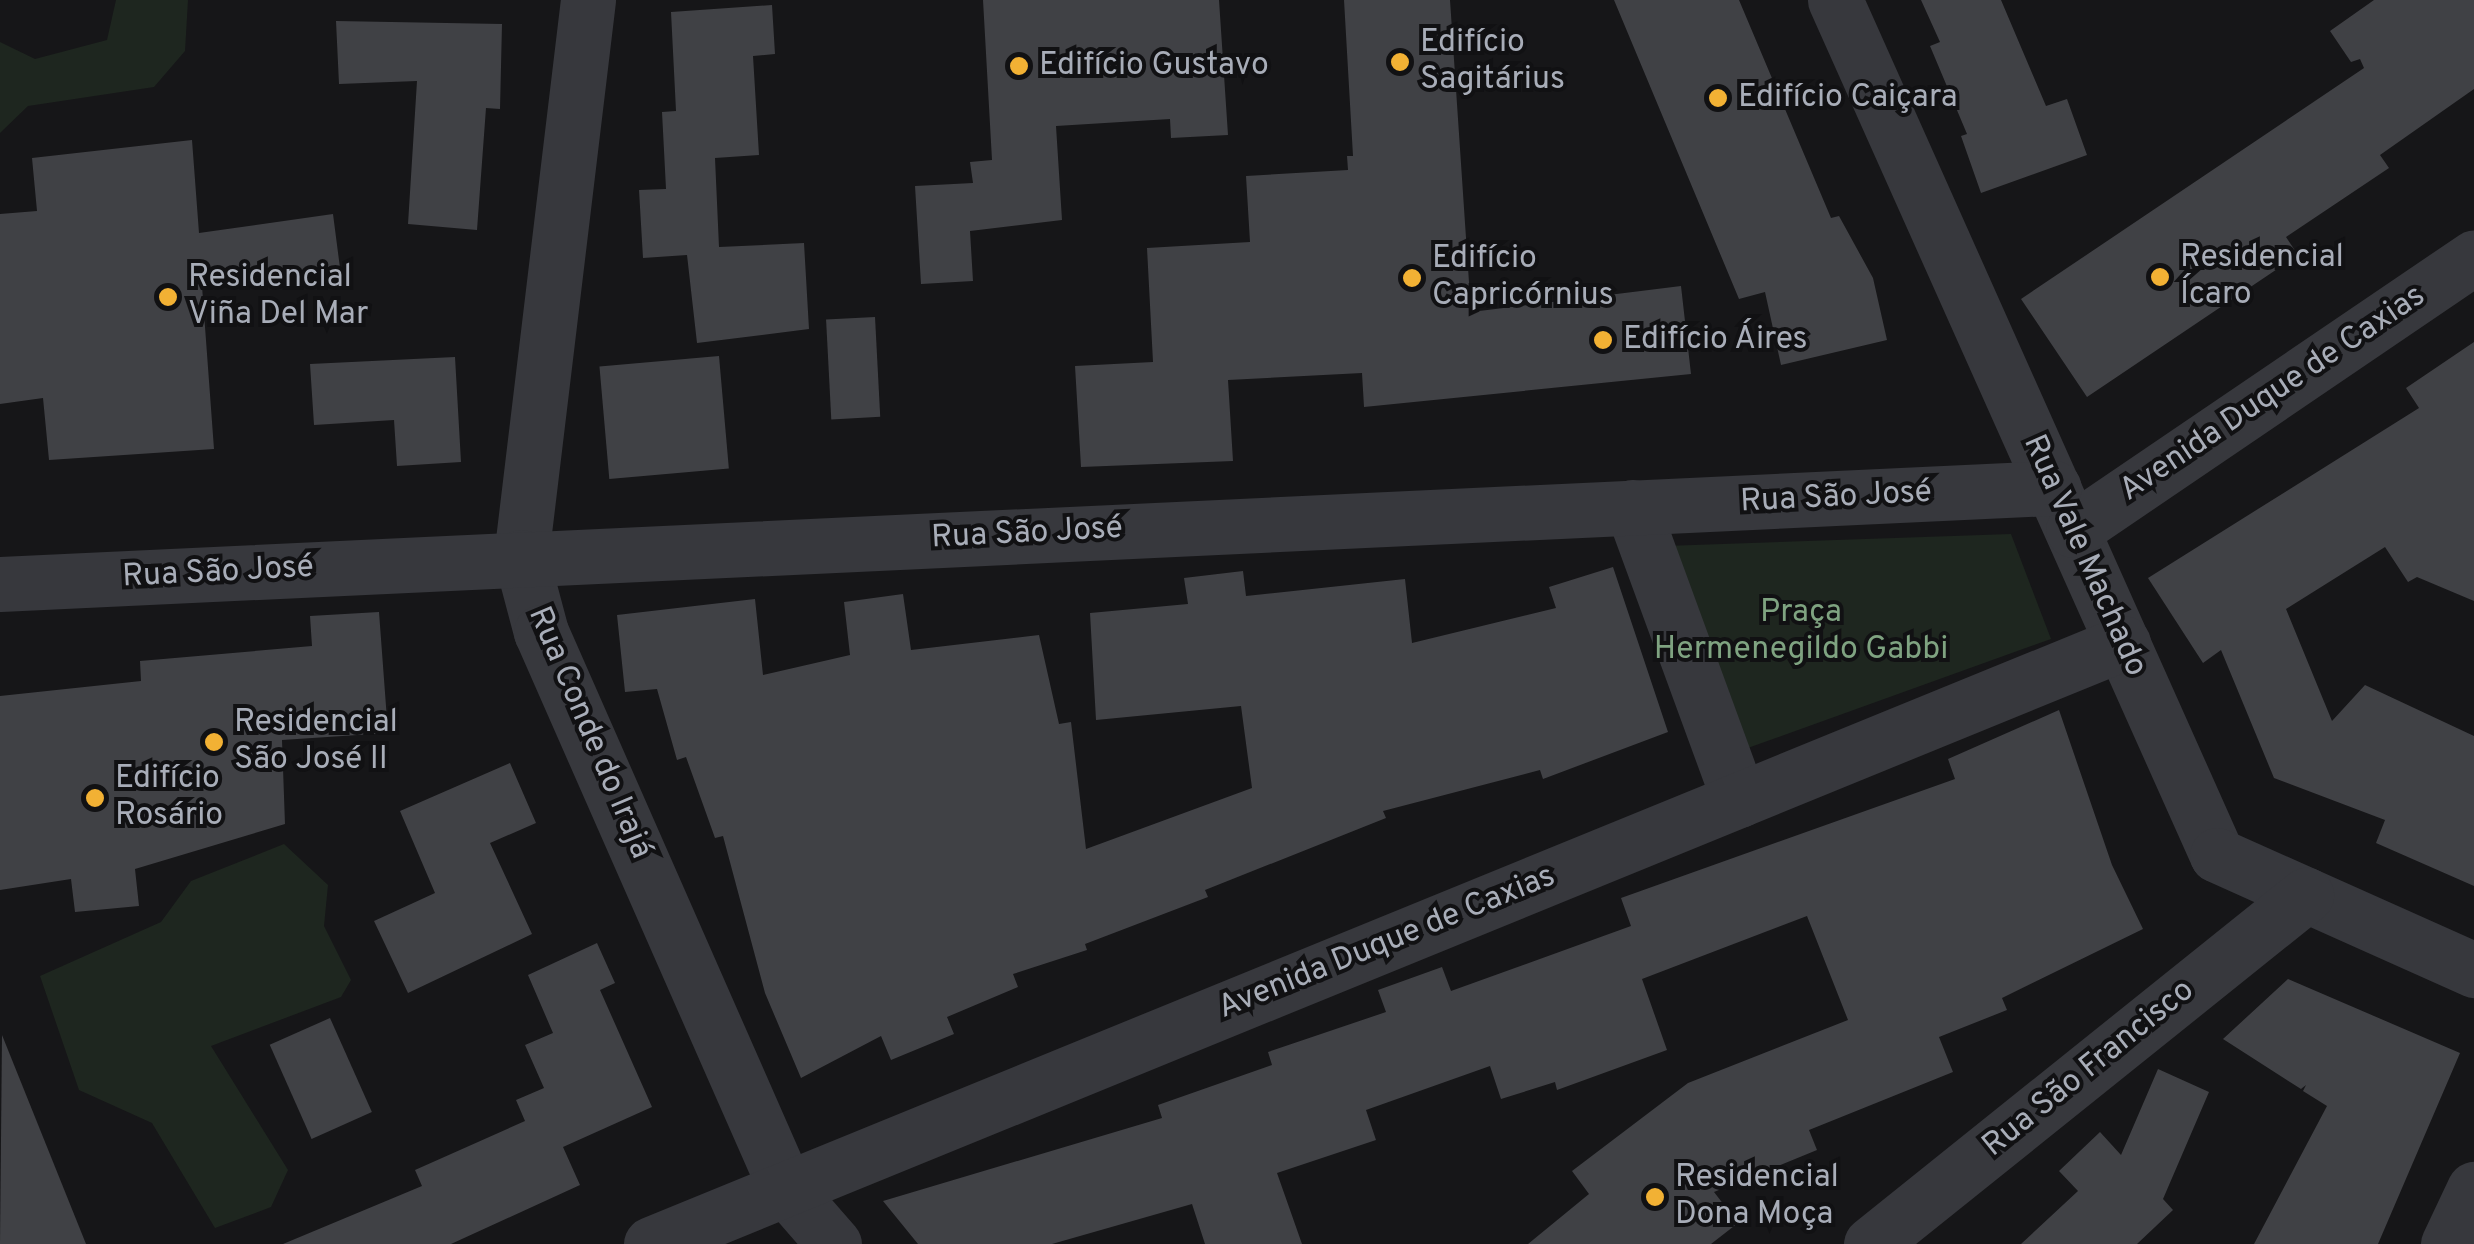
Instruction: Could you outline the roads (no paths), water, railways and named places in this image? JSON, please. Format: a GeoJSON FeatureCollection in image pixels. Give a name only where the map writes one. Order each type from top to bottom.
{"type":"FeatureCollection","features":[{"type":"Feature","properties":{"kind":"street","name":"Rua Conde do Irajá"},"geometry":{"type":"LineString","coordinates":[[588,0],[521,557],[541,632],[786,1189],[834,1244]]}},
{"type":"Feature","properties":{"kind":"street","name":"Rua Vale Machado"},"geometry":{"type":"LineString","coordinates":[[1835,0],[2217,855],[2474,970]]}},
{"type":"Feature","properties":{"kind":"street","name":"Avenida Duque de Caxias"},"geometry":{"type":"LineString","coordinates":[[2063,509],[2474,257]]}},
{"type":"Feature","properties":{"kind":"street","name":"Rua São José"},"geometry":{"type":"LineString","coordinates":[[0,584],[1632,507],[2063,509]]}},
{"type":"Feature","properties":{"kind":"street"},"geometry":{"type":"LineString","coordinates":[[1632,507],[1739,800]]}},
{"type":"Feature","properties":{"kind":"street","name":"Avenida Duque de Caxias"},"geometry":{"type":"LineString","coordinates":[[652,1244],[2122,643]]}},
{"type":"Feature","properties":{"kind":"street","name":"Rua São Francisco"},"geometry":{"type":"LineString","coordinates":[[1871,1244],[2306,895]]}},
{"type":"Feature","properties":{"kind":"street"},"geometry":{"type":"LineString","coordinates":[[2448,1244],[2474,1190]]}},
{"type":"Feature","properties":{"kind":"place","name":"Edifício Sagitárius"},"geometry":{"type":"Point","coordinates":[1400,62]}},
{"type":"Feature","properties":{"kind":"place","name":"Edifício Gustavo"},"geometry":{"type":"Point","coordinates":[1019,66]}},
{"type":"Feature","properties":{"kind":"place","name":"Edifício Caiçara"},"geometry":{"type":"Point","coordinates":[1718,98]}},
{"type":"Feature","properties":{"kind":"place","name":"Residencial Ícaro"},"geometry":{"type":"Point","coordinates":[2160,277]}},
{"type":"Feature","properties":{"kind":"place","name":"Edifício Capricórnius"},"geometry":{"type":"Point","coordinates":[1412,278]}},
{"type":"Feature","properties":{"kind":"place","name":"Residencial Viña Del Mar"},"geometry":{"type":"Point","coordinates":[168,297]}},
{"type":"Feature","properties":{"kind":"place","name":"Edifício Áires"},"geometry":{"type":"Point","coordinates":[1603,340]}},
{"type":"Feature","properties":{"kind":"place","name":"Residencial São José II"},"geometry":{"type":"Point","coordinates":[214,742]}},
{"type":"Feature","properties":{"kind":"place","name":"Edifício Rosário"},"geometry":{"type":"Point","coordinates":[95,798]}},
{"type":"Feature","properties":{"kind":"place","name":"Residencial Dona Moça"},"geometry":{"type":"Point","coordinates":[1655,1197]}},
{"type":"Feature","properties":{"kind":"park label","name":"Praça Hermenegildo Gabbi"},"geometry":{"type":"Point","coordinates":[1801,632]}}]}
